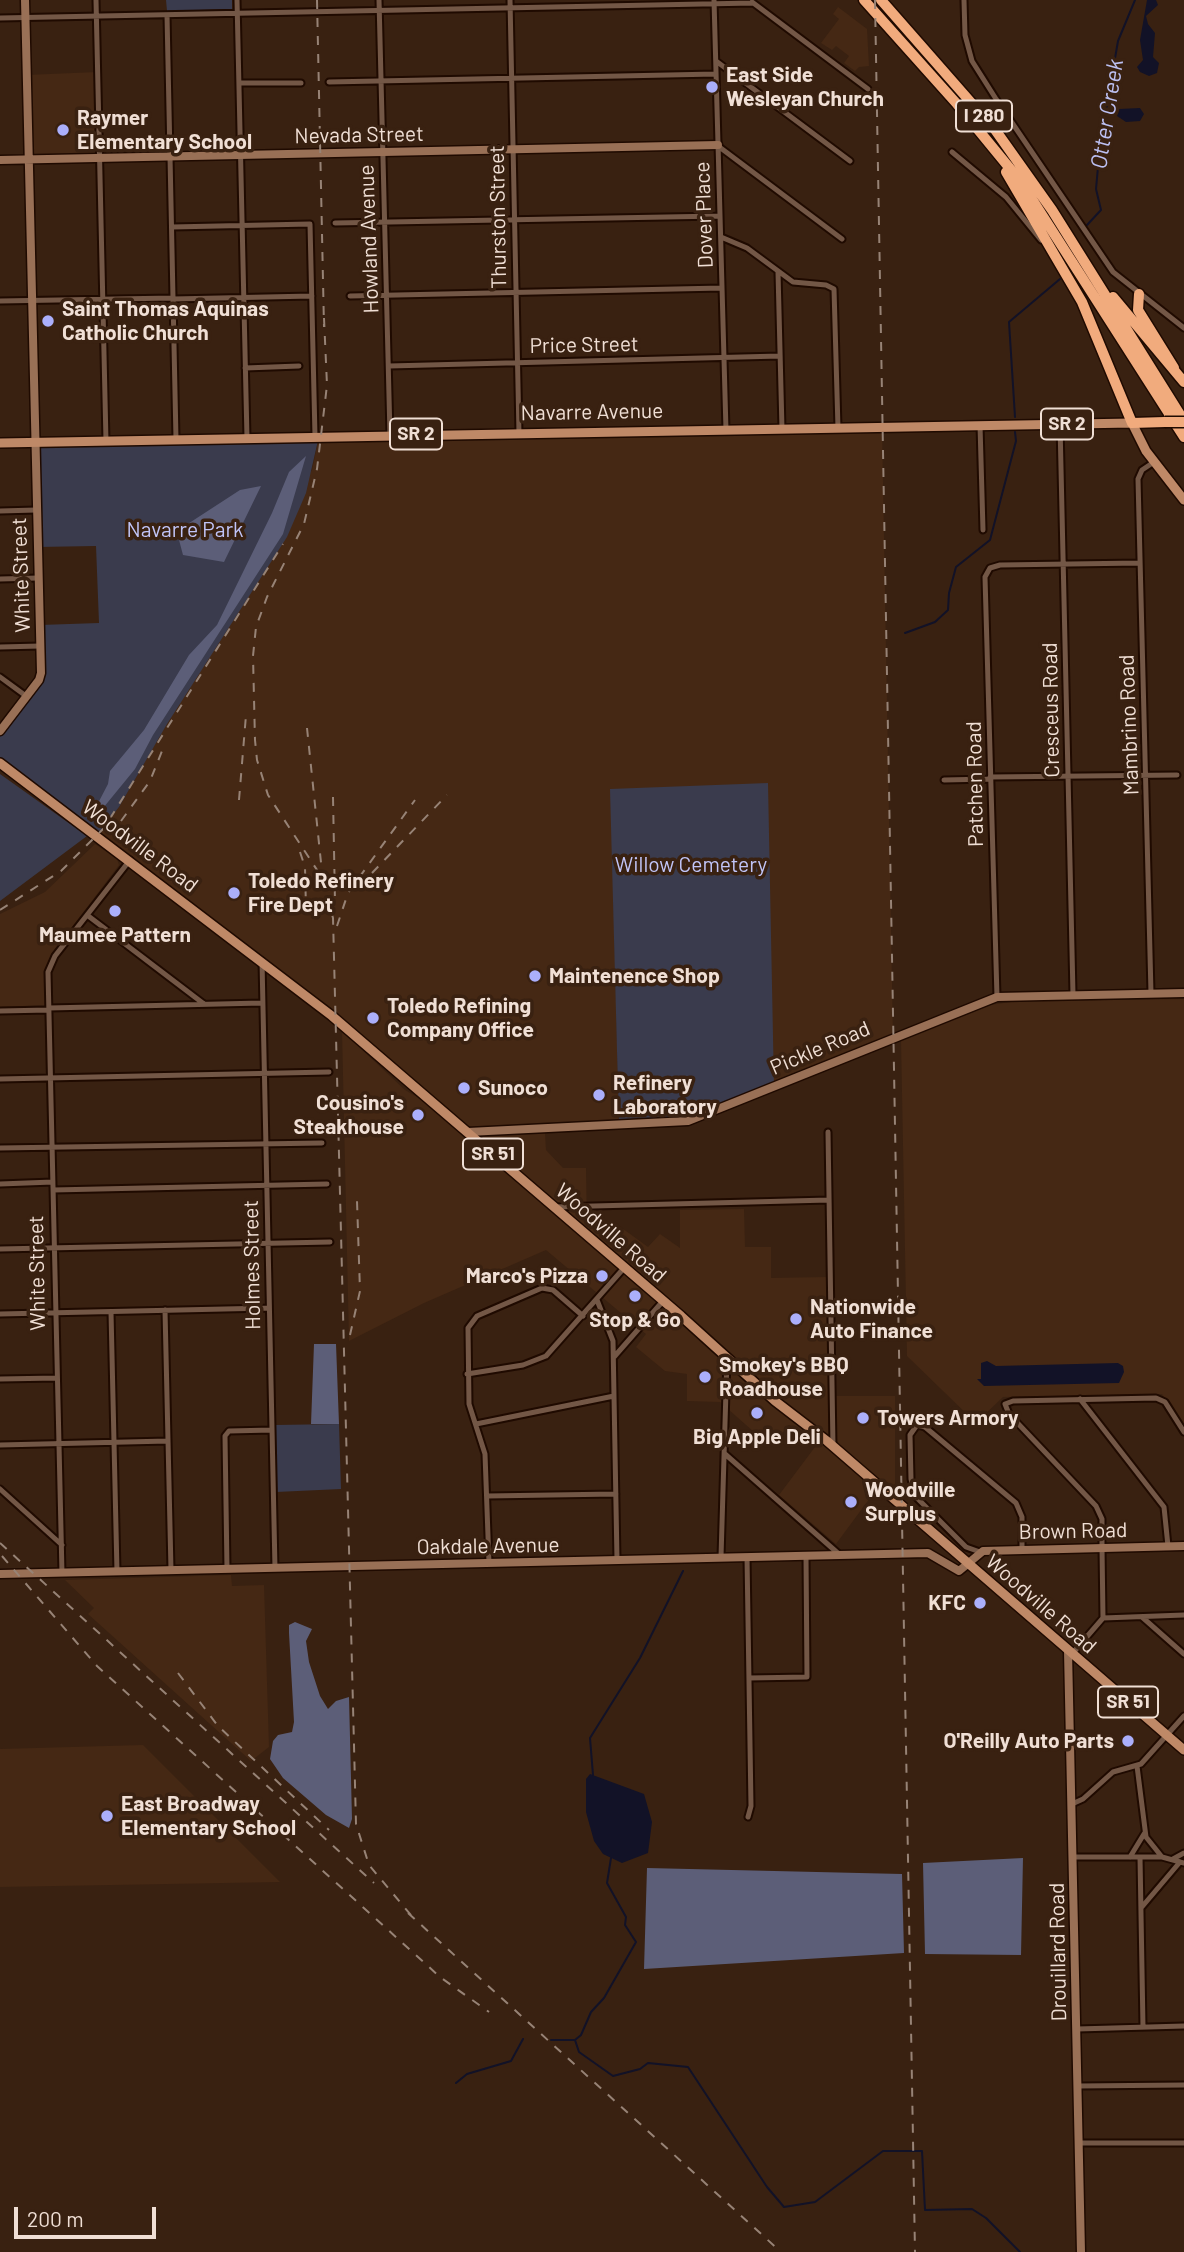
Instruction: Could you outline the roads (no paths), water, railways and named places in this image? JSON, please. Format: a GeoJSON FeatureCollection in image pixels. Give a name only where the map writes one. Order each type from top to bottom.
{"type":"FeatureCollection","features":[{"type":"Feature","properties":{"kind":"highway","name":"I 280"},"geometry":{"type":"LineString","coordinates":[[864,0],[957,104],[1021,182],[1184,437]]}},
{"type":"Feature","properties":{"kind":"highway","name":"I 280"},"geometry":{"type":"LineString","coordinates":[[881,0],[996,131],[1072,243],[1184,421]]}},
{"type":"Feature","properties":{"kind":"highway"},"geometry":{"type":"LineString","coordinates":[[957,104],[1009,176],[1082,302],[1132,423]]}},
{"type":"Feature","properties":{"kind":"highway"},"geometry":{"type":"LineString","coordinates":[[1072,243],[1128,317],[1184,382]]}},
{"type":"Feature","properties":{"kind":"highway"},"geometry":{"type":"LineString","coordinates":[[1139,294],[1138,310],[1169,356],[1175,372]]}},
{"type":"Feature","properties":{"kind":"highway","name":"Navarre Avenue"},"geometry":{"type":"LineString","coordinates":[[1132,423],[1184,421]]}},
{"type":"Feature","properties":{"kind":"main road","name":"Navarre Avenue"},"geometry":{"type":"LineString","coordinates":[[0,443],[1132,423]]}},
{"type":"Feature","properties":{"kind":"main road"},"geometry":{"type":"LineString","coordinates":[[1132,423],[1154,462],[1184,500]]}},
{"type":"Feature","properties":{"kind":"main road","name":"Woodville Road"},"geometry":{"type":"LineString","coordinates":[[0,763],[262,961],[468,1132],[775,1402],[833,1447],[1184,1750]]}},
{"type":"Feature","properties":{"kind":"street","name":"White Street"},"geometry":{"type":"LineString","coordinates":[[25,0],[41,676],[26,696]]}},
{"type":"Feature","properties":{"kind":"street"},"geometry":{"type":"LineString","coordinates":[[96,0],[106,441]]}},
{"type":"Feature","properties":{"kind":"street"},"geometry":{"type":"LineString","coordinates":[[237,0],[247,438]]}},
{"type":"Feature","properties":{"kind":"street","name":"Howland Avenue"},"geometry":{"type":"LineString","coordinates":[[379,0],[390,435]]}},
{"type":"Feature","properties":{"kind":"street","name":"Thurston Street"},"geometry":{"type":"LineString","coordinates":[[510,0],[519,433]]}},
{"type":"Feature","properties":{"kind":"street"},"geometry":{"type":"LineString","coordinates":[[964,0],[965,35],[979,75],[1113,272],[1184,328]]}},
{"type":"Feature","properties":{"kind":"street","name":"Dover Place"},"geometry":{"type":"LineString","coordinates":[[714,2],[726,430]]}},
{"type":"Feature","properties":{"kind":"street"},"geometry":{"type":"LineString","coordinates":[[0,18],[754,2],[868,89]]}},
{"type":"Feature","properties":{"kind":"street"},"geometry":{"type":"LineString","coordinates":[[167,15],[176,439]]}},
{"type":"Feature","properties":{"kind":"street"},"geometry":{"type":"LineString","coordinates":[[716,61],[850,161]]}},
{"type":"Feature","properties":{"kind":"street"},"geometry":{"type":"LineString","coordinates":[[328,82],[716,74]]}},
{"type":"Feature","properties":{"kind":"street"},"geometry":{"type":"LineString","coordinates":[[239,83],[302,83]]}},
{"type":"Feature","properties":{"kind":"street"},"geometry":{"type":"LineString","coordinates":[[718,146],[842,239]]}},
{"type":"Feature","properties":{"kind":"street","name":"Nevada Street"},"geometry":{"type":"LineString","coordinates":[[0,160],[718,146]]}},
{"type":"Feature","properties":{"kind":"street"},"geometry":{"type":"LineString","coordinates":[[952,152],[1021,212],[1067,276]]}},
{"type":"Feature","properties":{"kind":"street"},"geometry":{"type":"LineString","coordinates":[[335,223],[720,216]]}},
{"type":"Feature","properties":{"kind":"street"},"geometry":{"type":"LineString","coordinates":[[172,227],[310,224],[315,436]]}},
{"type":"Feature","properties":{"kind":"street"},"geometry":{"type":"LineString","coordinates":[[721,237],[747,248],[796,284],[831,287],[835,292],[838,428]]}},
{"type":"Feature","properties":{"kind":"street"},"geometry":{"type":"LineString","coordinates":[[778,272],[782,429]]}},
{"type":"Feature","properties":{"kind":"street"},"geometry":{"type":"LineString","coordinates":[[350,296],[722,288]]}},
{"type":"Feature","properties":{"kind":"street"},"geometry":{"type":"LineString","coordinates":[[0,301],[312,296]]}},
{"type":"Feature","properties":{"kind":"street","name":"Price Street"},"geometry":{"type":"LineString","coordinates":[[388,366],[780,356]]}},
{"type":"Feature","properties":{"kind":"street"},"geometry":{"type":"LineString","coordinates":[[245,368],[299,366]]}},
{"type":"Feature","properties":{"kind":"street","name":"Cresceus Road"},"geometry":{"type":"LineString","coordinates":[[1060,424],[1073,994]]}},
{"type":"Feature","properties":{"kind":"street"},"geometry":{"type":"LineString","coordinates":[[981,425],[983,530]]}},
{"type":"Feature","properties":{"kind":"street","name":"Mambrino Road"},"geometry":{"type":"LineString","coordinates":[[1151,993],[1138,478],[1142,470],[1154,462]]}},
{"type":"Feature","properties":{"kind":"street"},"geometry":{"type":"LineString","coordinates":[[0,511],[36,510]]}},
{"type":"Feature","properties":{"kind":"street"},"geometry":{"type":"LineString","coordinates":[[1063,565],[1140,564]]}},
{"type":"Feature","properties":{"kind":"street","name":"Patchen Road"},"geometry":{"type":"LineString","coordinates":[[997,997],[985,580],[988,571],[1000,565],[1063,565]]}},
{"type":"Feature","properties":{"kind":"street"},"geometry":{"type":"LineString","coordinates":[[0,579],[38,578]]}},
{"type":"Feature","properties":{"kind":"street"},"geometry":{"type":"LineString","coordinates":[[0,647],[40,646]]}},
{"type":"Feature","properties":{"kind":"street"},"geometry":{"type":"LineString","coordinates":[[0,677],[26,696],[0,731]]}},
{"type":"Feature","properties":{"kind":"street"},"geometry":{"type":"LineString","coordinates":[[944,780],[1177,775]]}},
{"type":"Feature","properties":{"kind":"street"},"geometry":{"type":"LineString","coordinates":[[130,860],[87,915],[204,1004]]}},
{"type":"Feature","properties":{"kind":"street","name":"White Street"},"geometry":{"type":"LineString","coordinates":[[62,1573],[48,972],[55,956],[87,915]]}},
{"type":"Feature","properties":{"kind":"street","name":"Holmes Street"},"geometry":{"type":"LineString","coordinates":[[262,961],[275,1568]]}},
{"type":"Feature","properties":{"kind":"street","name":"Pickle Road"},"geometry":{"type":"LineString","coordinates":[[468,1132],[688,1121],[997,997],[1184,993]]}},
{"type":"Feature","properties":{"kind":"street"},"geometry":{"type":"LineString","coordinates":[[0,1011],[262,1003]]}},
{"type":"Feature","properties":{"kind":"street"},"geometry":{"type":"LineString","coordinates":[[0,1079],[330,1072]]}},
{"type":"Feature","properties":{"kind":"street"},"geometry":{"type":"LineString","coordinates":[[828,1132],[833,1447]]}},
{"type":"Feature","properties":{"kind":"street"},"geometry":{"type":"LineString","coordinates":[[0,1147],[52,1149],[322,1143]]}},
{"type":"Feature","properties":{"kind":"street"},"geometry":{"type":"LineString","coordinates":[[0,1184],[53,1182]]}},
{"type":"Feature","properties":{"kind":"street"},"geometry":{"type":"LineString","coordinates":[[53,1190],[327,1184]]}},
{"type":"Feature","properties":{"kind":"street"},"geometry":{"type":"LineString","coordinates":[[554,1208],[829,1200]]}},
{"type":"Feature","properties":{"kind":"street"},"geometry":{"type":"LineString","coordinates":[[0,1249],[330,1241]]}},
{"type":"Feature","properties":{"kind":"street"},"geometry":{"type":"LineString","coordinates":[[467,1374],[540,1360],[557,1348],[624,1268]]}},
{"type":"Feature","properties":{"kind":"street"},"geometry":{"type":"LineString","coordinates":[[489,1563],[485,1454],[469,1404],[467,1331],[477,1316],[541,1288],[553,1290],[583,1316]]}},
{"type":"Feature","properties":{"kind":"street"},"geometry":{"type":"LineString","coordinates":[[597,1300],[613,1341],[617,1560]]}},
{"type":"Feature","properties":{"kind":"street"},"geometry":{"type":"LineString","coordinates":[[613,1358],[663,1301]]}},
{"type":"Feature","properties":{"kind":"street"},"geometry":{"type":"LineString","coordinates":[[0,1314],[269,1308]]}},
{"type":"Feature","properties":{"kind":"street"},"geometry":{"type":"LineString","coordinates":[[164,1310],[171,1570]]}},
{"type":"Feature","properties":{"kind":"street"},"geometry":{"type":"LineString","coordinates":[[111,1312],[117,1572]]}},
{"type":"Feature","properties":{"kind":"street"},"geometry":{"type":"LineString","coordinates":[[721,1557],[727,1357]]}},
{"type":"Feature","properties":{"kind":"street"},"geometry":{"type":"LineString","coordinates":[[0,1379],[57,1378]]}},
{"type":"Feature","properties":{"kind":"street"},"geometry":{"type":"LineString","coordinates":[[476,1424],[614,1396]]}},
{"type":"Feature","properties":{"kind":"street"},"geometry":{"type":"LineString","coordinates":[[1080,1399],[1164,1507],[1168,1546]]}},
{"type":"Feature","properties":{"kind":"street"},"geometry":{"type":"LineString","coordinates":[[1103,1618],[1102,1519],[1096,1506],[1009,1414],[1005,1404],[1013,1401],[1161,1399],[1184,1432]]}},
{"type":"Feature","properties":{"kind":"street"},"geometry":{"type":"LineString","coordinates":[[983,1551],[970,1550],[919,1501],[913,1489],[911,1467],[910,1435],[915,1427],[922,1425],[1016,1503],[1022,1517],[1022,1549]]}},
{"type":"Feature","properties":{"kind":"street"},"geometry":{"type":"LineString","coordinates":[[227,1569],[224,1439],[227,1432],[232,1430],[272,1430]]}},
{"type":"Feature","properties":{"kind":"street"},"geometry":{"type":"LineString","coordinates":[[0,1445],[168,1441]]}},
{"type":"Feature","properties":{"kind":"street"},"geometry":{"type":"LineString","coordinates":[[725,1454],[840,1555]]}},
{"type":"Feature","properties":{"kind":"street"},"geometry":{"type":"LineString","coordinates":[[0,1489],[61,1545]]}},
{"type":"Feature","properties":{"kind":"street"},"geometry":{"type":"LineString","coordinates":[[487,1496],[616,1494]]}},
{"type":"Feature","properties":{"kind":"street","name":"Brown Road"},"geometry":{"type":"LineString","coordinates":[[983,1551],[1184,1546]]}},
{"type":"Feature","properties":{"kind":"street"},"geometry":{"type":"LineString","coordinates":[[969,1565],[983,1551]]}},
{"type":"Feature","properties":{"kind":"street","name":"Oakdale Avenue"},"geometry":{"type":"LineString","coordinates":[[0,1574],[909,1553],[933,1553],[959,1571],[969,1565]]}},
{"type":"Feature","properties":{"kind":"street"},"geometry":{"type":"LineString","coordinates":[[749,1678],[807,1677],[806,1556]]}},
{"type":"Feature","properties":{"kind":"street"},"geometry":{"type":"LineString","coordinates":[[747,1557],[751,1806],[748,1817]]}},
{"type":"Feature","properties":{"kind":"street"},"geometry":{"type":"LineString","coordinates":[[1070,1652],[1103,1618],[1184,1615]]}},
{"type":"Feature","properties":{"kind":"street"},"geometry":{"type":"LineString","coordinates":[[1142,1616],[1184,1654]]}},
{"type":"Feature","properties":{"kind":"street","name":"Drouillard Road"},"geometry":{"type":"LineString","coordinates":[[1070,1652],[1081,2252]]}},
{"type":"Feature","properties":{"kind":"street"},"geometry":{"type":"LineString","coordinates":[[1072,1804],[1083,1799],[1113,1772],[1136,1766],[1184,1716]]}},
{"type":"Feature","properties":{"kind":"street"},"geometry":{"type":"LineString","coordinates":[[1136,1766],[1145,1831],[1150,1845],[1162,1857]]}},
{"type":"Feature","properties":{"kind":"street"},"geometry":{"type":"LineString","coordinates":[[1130,1857],[1137,1851],[1145,1831]]}},
{"type":"Feature","properties":{"kind":"street"},"geometry":{"type":"LineString","coordinates":[[1141,1908],[1184,1853]]}},
{"type":"Feature","properties":{"kind":"street"},"geometry":{"type":"LineString","coordinates":[[1073,1857],[1162,1857],[1179,1861]]}},
{"type":"Feature","properties":{"kind":"street"},"geometry":{"type":"LineString","coordinates":[[1140,1857],[1143,2027]]}},
{"type":"Feature","properties":{"kind":"street"},"geometry":{"type":"LineString","coordinates":[[1077,2029],[1184,2026]]}},
{"type":"Feature","properties":{"kind":"street"},"geometry":{"type":"LineString","coordinates":[[1078,2086],[1184,2085]]}},
{"type":"Feature","properties":{"kind":"street"},"geometry":{"type":"LineString","coordinates":[[1079,2143],[1184,2143]]}},
{"type":"Feature","properties":{"kind":"waterway","name":"Otter Creek"},"geometry":{"type":"LineString","coordinates":[[1087,225],[1101,210],[1096,189],[1100,145],[1118,41],[1135,0]]}},
{"type":"Feature","properties":{"kind":"waterway","name":"Otter Creek"},"geometry":{"type":"LineString","coordinates":[[1015,417],[1009,322],[1060,279]]}},
{"type":"Feature","properties":{"kind":"waterway","name":"Otter Creek"},"geometry":{"type":"LineString","coordinates":[[905,633],[935,622],[948,610],[949,593],[956,567],[990,540],[1016,441],[1015,432]]}},
{"type":"Feature","properties":{"kind":"waterway"},"geometry":{"type":"LineString","coordinates":[[593,1775],[590,1738],[640,1658],[683,1571]]}},
{"type":"Feature","properties":{"kind":"waterway"},"geometry":{"type":"LineString","coordinates":[[551,2040],[575,2040],[581,2035],[591,2012],[604,1998],[636,1942],[625,1925],[626,1917],[607,1883],[611,1858]]}},
{"type":"Feature","properties":{"kind":"waterway"},"geometry":{"type":"LineString","coordinates":[[456,2083],[467,2074],[511,2061],[523,2039]]}},
{"type":"Feature","properties":{"kind":"waterway"},"geometry":{"type":"LineString","coordinates":[[575,2040],[579,2052],[613,2076],[640,2069],[648,2063],[688,2067],[767,2187],[784,2207],[815,2202],[883,2151],[922,2151],[925,2210],[972,2209],[986,2218],[1020,2252]]}},
{"type":"Feature","properties":{"kind":"railway"},"geometry":{"type":"LineString","coordinates":[[317,0],[324,327]]}},
{"type":"Feature","properties":{"kind":"railway"},"geometry":{"type":"LineString","coordinates":[[875,0],[915,2252]]}},
{"type":"Feature","properties":{"kind":"railway"},"geometry":{"type":"LineString","coordinates":[[324,318],[327,385],[317,469],[304,524],[267,597],[256,627],[253,656],[255,740],[257,760],[268,795],[319,873],[333,918],[356,1824],[369,1865],[415,1920]]}},
{"type":"Feature","properties":{"kind":"railway"},"geometry":{"type":"LineString","coordinates":[[0,910],[61,871],[104,828],[283,544]]}},
{"type":"Feature","properties":{"kind":"railway"},"geometry":{"type":"LineString","coordinates":[[239,800],[246,715]]}},
{"type":"Feature","properties":{"kind":"railway"},"geometry":{"type":"LineString","coordinates":[[307,728],[322,872]]}},
{"type":"Feature","properties":{"kind":"railway"},"geometry":{"type":"LineString","coordinates":[[121,821],[150,781],[164,746]]}},
{"type":"Feature","properties":{"kind":"railway"},"geometry":{"type":"LineString","coordinates":[[372,873],[447,795]]}},
{"type":"Feature","properties":{"kind":"railway"},"geometry":{"type":"LineString","coordinates":[[333,797],[335,902]]}},
{"type":"Feature","properties":{"kind":"railway"},"geometry":{"type":"LineString","coordinates":[[337,926],[348,893],[415,800]]}},
{"type":"Feature","properties":{"kind":"railway"},"geometry":{"type":"LineString","coordinates":[[300,852],[305,867],[306,909]]}},
{"type":"Feature","properties":{"kind":"railway"},"geometry":{"type":"LineString","coordinates":[[350,1335],[360,1291],[357,1201]]}},
{"type":"Feature","properties":{"kind":"railway"},"geometry":{"type":"LineString","coordinates":[[0,1543],[374,1883]]}},
{"type":"Feature","properties":{"kind":"railway"},"geometry":{"type":"LineString","coordinates":[[2,1556],[97,1666],[440,1977],[489,2012]]}},
{"type":"Feature","properties":{"kind":"railway"},"geometry":{"type":"LineString","coordinates":[[178,1673],[218,1726],[329,1830]]}},
{"type":"Feature","properties":{"kind":"railway"},"geometry":{"type":"LineString","coordinates":[[408,1913],[781,2252]]}},
{"type":"Feature","properties":{"kind":"place","name":"East Side Wesleyan Church"},"geometry":{"type":"Point","coordinates":[712,87]}},
{"type":"Feature","properties":{"kind":"place","name":"Raymer Elementary School"},"geometry":{"type":"Point","coordinates":[63,130]}},
{"type":"Feature","properties":{"kind":"place","name":"Saint Thomas Aquinas Catholic Church"},"geometry":{"type":"Point","coordinates":[48,321]}},
{"type":"Feature","properties":{"kind":"place","name":"Toledo Refinery Fire Dept"},"geometry":{"type":"Point","coordinates":[234,893]}},
{"type":"Feature","properties":{"kind":"place","name":"Maumee Pattern"},"geometry":{"type":"Point","coordinates":[115,911]}},
{"type":"Feature","properties":{"kind":"place","name":"Maintenence Shop"},"geometry":{"type":"Point","coordinates":[535,976]}},
{"type":"Feature","properties":{"kind":"place","name":"Toledo Refining Company Office"},"geometry":{"type":"Point","coordinates":[373,1018]}},
{"type":"Feature","properties":{"kind":"place","name":"Sunoco"},"geometry":{"type":"Point","coordinates":[464,1088]}},
{"type":"Feature","properties":{"kind":"place","name":"Refinery Laboratory"},"geometry":{"type":"Point","coordinates":[599,1095]}},
{"type":"Feature","properties":{"kind":"place","name":"Cousino's Steakhouse"},"geometry":{"type":"Point","coordinates":[418,1115]}},
{"type":"Feature","properties":{"kind":"place","name":"Marco's Pizza"},"geometry":{"type":"Point","coordinates":[602,1276]}},
{"type":"Feature","properties":{"kind":"place","name":"Stop & Go"},"geometry":{"type":"Point","coordinates":[635,1296]}},
{"type":"Feature","properties":{"kind":"place","name":"Nationwide Auto Finance"},"geometry":{"type":"Point","coordinates":[796,1319]}},
{"type":"Feature","properties":{"kind":"place","name":"Smokey's BBQ Roadhouse"},"geometry":{"type":"Point","coordinates":[705,1377]}},
{"type":"Feature","properties":{"kind":"place","name":"Big Apple Deli"},"geometry":{"type":"Point","coordinates":[757,1413]}},
{"type":"Feature","properties":{"kind":"place","name":"Towers Armory"},"geometry":{"type":"Point","coordinates":[863,1418]}},
{"type":"Feature","properties":{"kind":"place","name":"Woodville Surplus"},"geometry":{"type":"Point","coordinates":[851,1502]}},
{"type":"Feature","properties":{"kind":"place","name":"KFC"},"geometry":{"type":"Point","coordinates":[980,1603]}},
{"type":"Feature","properties":{"kind":"place","name":"O'Reilly Auto Parts"},"geometry":{"type":"Point","coordinates":[1128,1741]}},
{"type":"Feature","properties":{"kind":"place","name":"East Broadway Elementary School"},"geometry":{"type":"Point","coordinates":[107,1816]}},
{"type":"Feature","properties":{"kind":"park label","name":"Navarre Park"},"geometry":{"type":"Point","coordinates":[185,530]}},
{"type":"Feature","properties":{"kind":"park label","name":"Willow Cemetery"},"geometry":{"type":"Point","coordinates":[691,865]}}]}
